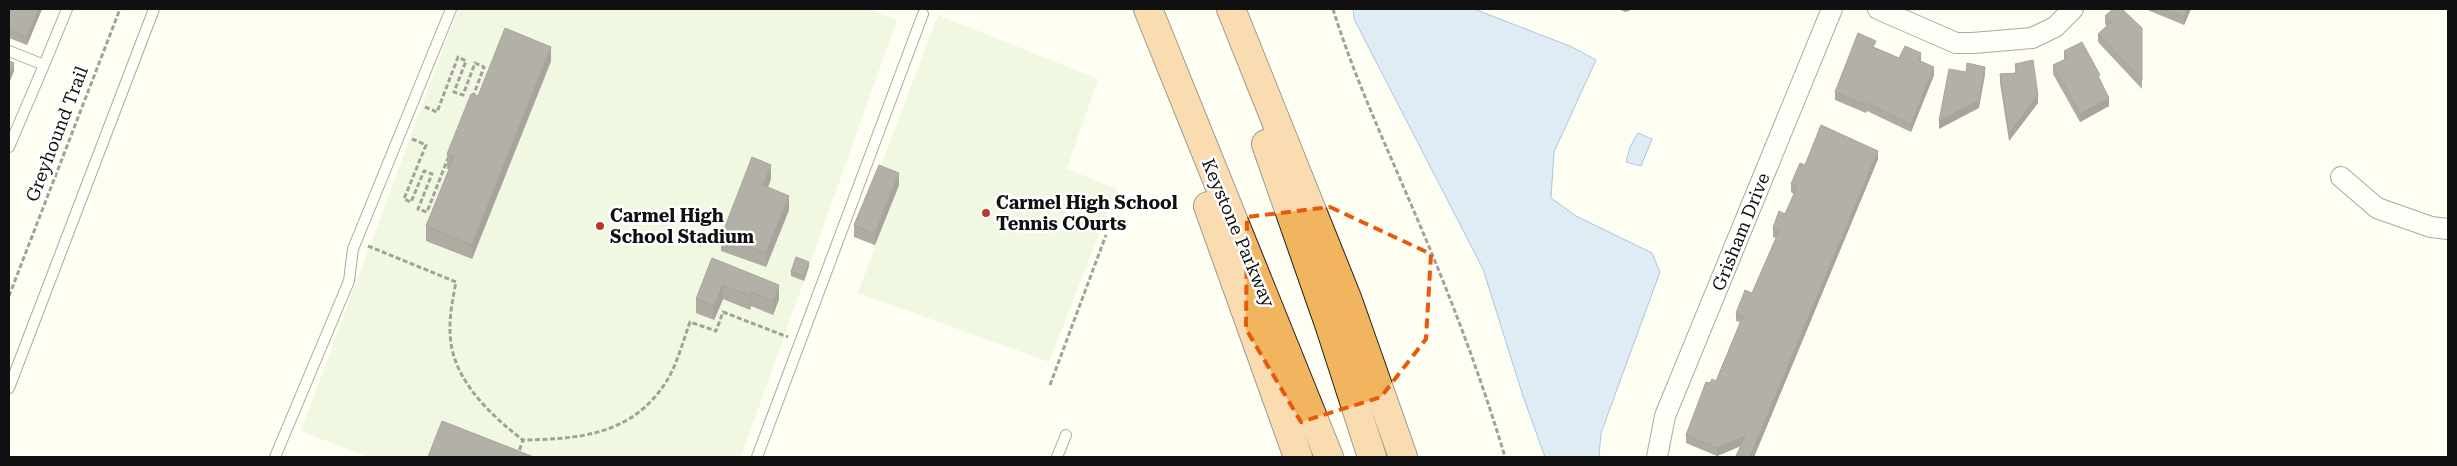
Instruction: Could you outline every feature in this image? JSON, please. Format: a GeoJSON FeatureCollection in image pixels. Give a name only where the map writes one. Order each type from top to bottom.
{"type":"FeatureCollection","features":[{"type":"Feature","properties":{"kind":"highway"},"geometry":{"type":"LineString","coordinates":[[1147,9],[1191,160],[1298,457]]}},
{"type":"Feature","properties":{"kind":"highway","name":"Keystone Parkway"},"geometry":{"type":"LineString","coordinates":[[1147,9],[1329,457]]}},
{"type":"Feature","properties":{"kind":"highway"},"geometry":{"type":"LineString","coordinates":[[1214,9],[1280,182],[1372,457]]}},
{"type":"Feature","properties":{"kind":"highway"},"geometry":{"type":"LineString","coordinates":[[1231,9],[1347,298],[1403,457]]}},
{"type":"Feature","properties":{"kind":"street"},"geometry":{"type":"LineString","coordinates":[[1832,9],[1846,9]]}},
{"type":"Feature","properties":{"kind":"street","name":"Grisham Drive"},"geometry":{"type":"LineString","coordinates":[[1657,457],[1665,416],[1832,9]]}},
{"type":"Feature","properties":{"kind":"street"},"geometry":{"type":"LineString","coordinates":[[1878,9],[1956,43],[2002,42],[2032,38],[2055,27],[2074,9]]}},
{"type":"Feature","properties":{"kind":"street"},"geometry":{"type":"LineString","coordinates":[[2341,177],[2377,208],[2422,225],[2448,229]]}},
{"type":"Feature","properties":{"kind":"lane"},"geometry":{"type":"LineString","coordinates":[[9,147],[67,9]]}},
{"type":"Feature","properties":{"kind":"lane"},"geometry":{"type":"LineString","coordinates":[[9,388],[154,9]]}},
{"type":"Feature","properties":{"kind":"lane"},"geometry":{"type":"LineString","coordinates":[[275,457],[349,281],[353,249],[451,9]]}},
{"type":"Feature","properties":{"kind":"lane"},"geometry":{"type":"LineString","coordinates":[[757,457],[922,14]]}},
{"type":"Feature","properties":{"kind":"lane"},"geometry":{"type":"LineString","coordinates":[[9,51],[44,65]]}},
{"type":"Feature","properties":{"kind":"lane"},"geometry":{"type":"LineString","coordinates":[[1057,457],[1066,435]]}},
{"type":"Feature","properties":{"kind":"path","name":"Greyhound Trail"},"geometry":{"type":"LineString","coordinates":[[9,296],[120,9]]}},
{"type":"Feature","properties":{"kind":"path"},"geometry":{"type":"LineString","coordinates":[[1333,9],[1345,49],[1435,260],[1487,396],[1505,457]]}},
{"type":"Feature","properties":{"kind":"path"},"geometry":{"type":"LineString","coordinates":[[437,112],[458,57],[466,60],[454,92],[463,95],[475,63],[484,66],[470,101]]}},
{"type":"Feature","properties":{"kind":"path"},"geometry":{"type":"LineString","coordinates":[[426,145],[404,199],[411,202],[424,171],[432,174],[418,209],[427,212],[450,153]]}},
{"type":"Feature","properties":{"kind":"path"},"geometry":{"type":"LineString","coordinates":[[1050,385],[1106,235]]}},
{"type":"Feature","properties":{"kind":"path"},"geometry":{"type":"LineString","coordinates":[[366,245],[456,282],[451,310],[451,344],[462,374],[479,399],[502,424],[523,440],[584,437],[616,426],[646,407],[666,382],[690,322],[716,332],[723,312],[800,341]]}},
{"type":"Feature","properties":{"kind":"path"},"geometry":{"type":"LineString","coordinates":[[518,457],[523,440]]}},
{"type":"Feature","properties":{"kind":"highlighted area"},"geometry":{"type":"Polygon","coordinates":[[[1330,207],[1431,254],[1426,339],[1381,397],[1301,422],[1246,329],[1247,217],[1330,207]]]}},
{"type":"Feature","properties":{"kind":"green space","name":"Carmel High School Stadium"},"geometry":{"type":"Polygon","coordinates":[[[458,9],[869,9],[897,20],[741,457],[368,457],[301,431],[458,9]]]}},
{"type":"Feature","properties":{"kind":"green space","name":"Carmel High School Tennis COurts"},"geometry":{"type":"Polygon","coordinates":[[[938,15],[1098,79],[1067,169],[1117,189],[1049,362],[858,293],[875,246],[854,237],[938,15]]]}},
{"type":"Feature","properties":{"kind":"water"},"geometry":{"type":"Polygon","coordinates":[[[1353,9],[1474,9],[1572,47],[1596,60],[1554,152],[1551,198],[1576,216],[1652,253],[1660,272],[1601,433],[1599,457],[1545,457],[1523,396],[1483,269],[1354,19],[1353,9]]]}},
{"type":"Feature","properties":{"kind":"water"},"geometry":{"type":"Polygon","coordinates":[[[1638,133],[1652,139],[1641,166],[1626,162],[1630,147],[1638,133]]]}},
{"type":"Feature","properties":{"kind":"building"},"geometry":{"type":"Polygon","coordinates":[[[9,9],[39,9],[27,37],[9,30],[9,9]]]}},
{"type":"Feature","properties":{"kind":"building"},"geometry":{"type":"Polygon","coordinates":[[[2113,9],[2122,9],[2142,28],[2142,80],[2098,34],[2111,22],[2105,16],[2113,9]]]}},
{"type":"Feature","properties":{"kind":"building"},"geometry":{"type":"Polygon","coordinates":[[[2164,9],[2187,9],[2184,17],[2164,9]]]}},
{"type":"Feature","properties":{"kind":"building"},"geometry":{"type":"Polygon","coordinates":[[[505,28],[551,47],[472,245],[426,226],[454,157],[447,154],[471,94],[478,96],[505,28]]]}},
{"type":"Feature","properties":{"kind":"building"},"geometry":{"type":"Polygon","coordinates":[[[1858,33],[1876,41],[1873,47],[1899,58],[1905,46],[1921,53],[1918,60],[1934,67],[1911,124],[1867,103],[1866,105],[1835,92],[1858,33]]]}},
{"type":"Feature","properties":{"kind":"building"},"geometry":{"type":"Polygon","coordinates":[[[2082,42],[2100,75],[2098,76],[2109,98],[2080,114],[2053,65],[2068,58],[2064,51],[2082,42]]]}},
{"type":"Feature","properties":{"kind":"building"},"geometry":{"type":"Polygon","coordinates":[[[2033,60],[2038,95],[2009,133],[2000,74],[2017,73],[2015,64],[2033,60]]]}},
{"type":"Feature","properties":{"kind":"building"},"geometry":{"type":"Polygon","coordinates":[[[9,61],[14,63],[9,76],[9,61]]]}},
{"type":"Feature","properties":{"kind":"building"},"geometry":{"type":"Polygon","coordinates":[[[1967,63],[1985,67],[1979,100],[1939,121],[1949,69],[1966,72],[1967,63]]]}},
{"type":"Feature","properties":{"kind":"building"},"geometry":{"type":"Polygon","coordinates":[[[1821,125],[1878,151],[1750,457],[1739,457],[1736,456],[1745,436],[1717,448],[1686,435],[1706,382],[1710,383],[1712,379],[1716,381],[1743,316],[1736,313],[1745,290],[1752,293],[1779,231],[1773,228],[1779,211],[1785,214],[1797,187],[1791,184],[1800,163],[1805,165],[1821,125]]]}},
{"type":"Feature","properties":{"kind":"building"},"geometry":{"type":"Polygon","coordinates":[[[752,157],[771,165],[763,185],[789,196],[766,253],[721,237],[752,157]]]}},
{"type":"Feature","properties":{"kind":"building"},"geometry":{"type":"Polygon","coordinates":[[[879,165],[899,173],[875,234],[854,225],[879,165]]]}},
{"type":"Feature","properties":{"kind":"building"},"geometry":{"type":"Polygon","coordinates":[[[796,257],[809,262],[804,276],[791,272],[796,257]]]}},
{"type":"Feature","properties":{"kind":"building"},"geometry":{"type":"Polygon","coordinates":[[[712,258],[779,285],[773,301],[751,292],[750,296],[723,285],[714,306],[696,299],[712,258]]]}},
{"type":"Feature","properties":{"kind":"building"},"geometry":{"type":"Polygon","coordinates":[[[442,421],[534,457],[428,457],[442,421]]]}},
{"type":"Feature","properties":{"kind":"place","name":"Carmel High School Tennis COurts"},"geometry":{"type":"Point","coordinates":[986,213]}},
{"type":"Feature","properties":{"kind":"place","name":"Carmel High School Stadium"},"geometry":{"type":"Point","coordinates":[600,226]}}]}
